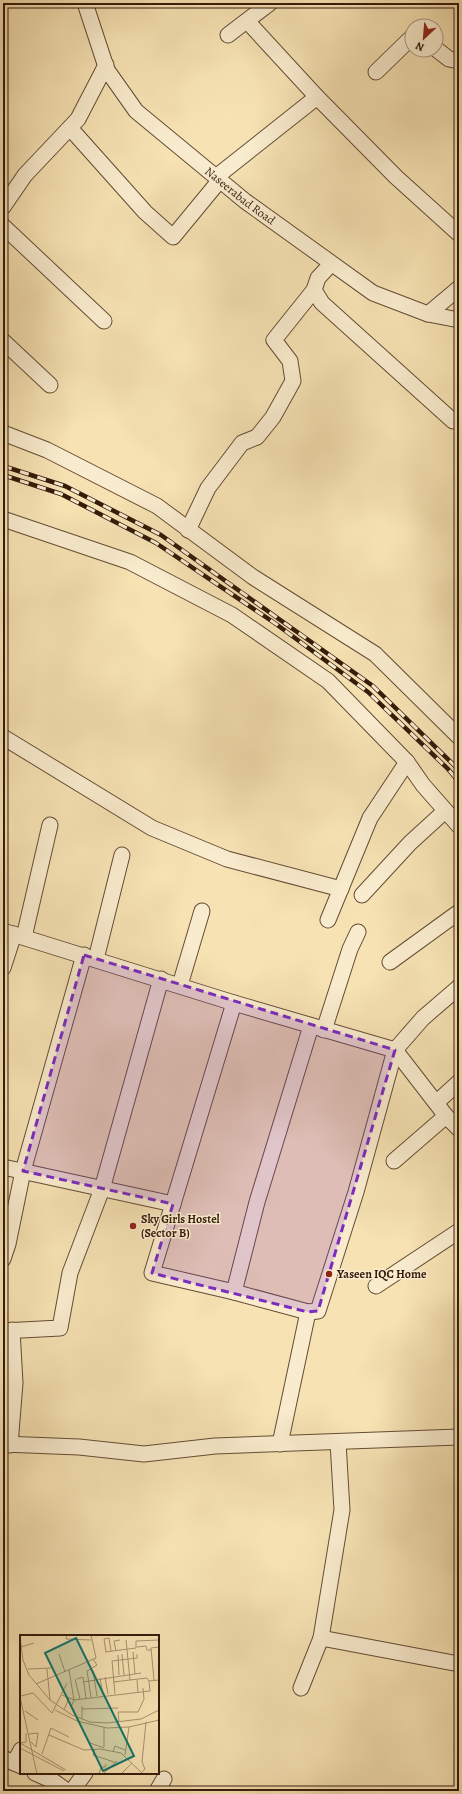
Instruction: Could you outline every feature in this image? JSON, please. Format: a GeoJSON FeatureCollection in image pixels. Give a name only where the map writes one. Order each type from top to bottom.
{"type":"FeatureCollection","features":[{"type":"Feature","properties":{"kind":"street","name":"Naseerabad Road"},"geometry":{"type":"LineString","coordinates":[[85,3],[107,70],[136,111],[245,201],[373,293],[428,314],[459,320]]}},
{"type":"Feature","properties":{"kind":"street"},"geometry":{"type":"LineString","coordinates":[[228,35],[270,3]]}},
{"type":"Feature","properties":{"kind":"street"},"geometry":{"type":"LineString","coordinates":[[247,20],[317,97],[396,176],[459,234]]}},
{"type":"Feature","properties":{"kind":"street"},"geometry":{"type":"LineString","coordinates":[[376,72],[404,45]]}},
{"type":"Feature","properties":{"kind":"street"},"geometry":{"type":"LineString","coordinates":[[444,55],[449,59],[459,61]]}},
{"type":"Feature","properties":{"kind":"street"},"geometry":{"type":"LineString","coordinates":[[3,207],[25,175],[78,119],[106,65]]}},
{"type":"Feature","properties":{"kind":"street"},"geometry":{"type":"LineString","coordinates":[[70,128],[145,212],[173,237],[218,178],[317,97]]}},
{"type":"Feature","properties":{"kind":"street"},"geometry":{"type":"LineString","coordinates":[[3,226],[104,321]]}},
{"type":"Feature","properties":{"kind":"street"},"geometry":{"type":"LineString","coordinates":[[188,530],[208,488],[242,443],[257,436],[273,417],[293,381],[290,361],[274,340],[314,290],[318,278],[331,264]]}},
{"type":"Feature","properties":{"kind":"street"},"geometry":{"type":"LineString","coordinates":[[428,314],[459,288]]}},
{"type":"Feature","properties":{"kind":"street"},"geometry":{"type":"LineString","coordinates":[[314,290],[322,302],[453,421]]}},
{"type":"Feature","properties":{"kind":"street"},"geometry":{"type":"LineString","coordinates":[[3,341],[50,385]]}},
{"type":"Feature","properties":{"kind":"street"},"geometry":{"type":"LineString","coordinates":[[3,433],[47,450],[158,506],[188,530],[253,577],[375,654],[459,737]]}},
{"type":"Feature","properties":{"kind":"street"},"geometry":{"type":"LineString","coordinates":[[3,519],[130,562],[232,615],[328,681],[407,762],[423,785],[459,826]]}},
{"type":"Feature","properties":{"kind":"street"},"geometry":{"type":"LineString","coordinates":[[3,737],[152,828],[227,859],[341,889]]}},
{"type":"Feature","properties":{"kind":"street"},"geometry":{"type":"LineString","coordinates":[[328,920],[370,818],[407,762]]}},
{"type":"Feature","properties":{"kind":"street"},"geometry":{"type":"LineString","coordinates":[[362,895],[410,843],[445,811]]}},
{"type":"Feature","properties":{"kind":"street"},"geometry":{"type":"LineString","coordinates":[[3,968],[50,825]]}},
{"type":"Feature","properties":{"kind":"street"},"geometry":{"type":"LineString","coordinates":[[3,1259],[5,1243],[23,1171],[122,855]]}},
{"type":"Feature","properties":{"kind":"street"},"geometry":{"type":"LineString","coordinates":[[180,985],[202,910]]}},
{"type":"Feature","properties":{"kind":"street"},"geometry":{"type":"LineString","coordinates":[[390,962],[459,912]]}},
{"type":"Feature","properties":{"kind":"street"},"geometry":{"type":"LineString","coordinates":[[234,1292],[256,1202],[318,1028],[358,932]]}},
{"type":"Feature","properties":{"kind":"street"},"geometry":{"type":"LineString","coordinates":[[14,934],[234,1003],[395,1050],[437,1102],[446,1116],[459,1129]]}},
{"type":"Feature","properties":{"kind":"street"},"geometry":{"type":"LineString","coordinates":[[161,979],[102,1190],[70,1273],[60,1328],[7,1330],[15,1383],[6,1445],[79,1447],[144,1454],[215,1446],[459,1437]]}},
{"type":"Feature","properties":{"kind":"street"},"geometry":{"type":"LineString","coordinates":[[234,1003],[152,1273],[234,1292],[308,1312],[318,1311],[356,1192],[395,1050],[423,1018],[459,987]]}},
{"type":"Feature","properties":{"kind":"street"},"geometry":{"type":"LineString","coordinates":[[437,1102],[459,1082]]}},
{"type":"Feature","properties":{"kind":"street"},"geometry":{"type":"LineString","coordinates":[[394,1161],[446,1116]]}},
{"type":"Feature","properties":{"kind":"street"},"geometry":{"type":"LineString","coordinates":[[3,1167],[102,1190],[173,1204]]}},
{"type":"Feature","properties":{"kind":"street"},"geometry":{"type":"LineString","coordinates":[[376,1286],[459,1231]]}},
{"type":"Feature","properties":{"kind":"street"},"geometry":{"type":"LineString","coordinates":[[280,1444],[308,1312]]}},
{"type":"Feature","properties":{"kind":"street"},"geometry":{"type":"LineString","coordinates":[[301,1688],[321,1638],[342,1510],[338,1442]]}},
{"type":"Feature","properties":{"kind":"street"},"geometry":{"type":"LineString","coordinates":[[321,1638],[459,1664]]}},
{"type":"Feature","properties":{"kind":"street"},"geometry":{"type":"LineString","coordinates":[[37,1774],[53,1781],[67,1791]]}},
{"type":"Feature","properties":{"kind":"street"},"geometry":{"type":"LineString","coordinates":[[72,1791],[84,1774]]}},
{"type":"Feature","properties":{"kind":"highlighted area"},"geometry":{"type":"Polygon","coordinates":[[[84,955],[395,1050],[318,1311],[308,1312],[152,1273],[173,1204],[23,1171],[84,955]]]}},
{"type":"Feature","properties":{"kind":"railway"},"geometry":{"type":"LineString","coordinates":[[3,466],[65,486],[161,535],[373,686],[459,770]]}},
{"type":"Feature","properties":{"kind":"railway"},"geometry":{"type":"LineString","coordinates":[[3,475],[61,494],[156,543],[276,624],[368,692],[448,769],[459,782]]}},
{"type":"Feature","properties":{"kind":"place","name":"Sky Girls Hostel (Sector B)"},"geometry":{"type":"Point","coordinates":[133,1226]}},
{"type":"Feature","properties":{"kind":"place","name":"Yaseen IQC Home"},"geometry":{"type":"Point","coordinates":[329,1274]}}]}
